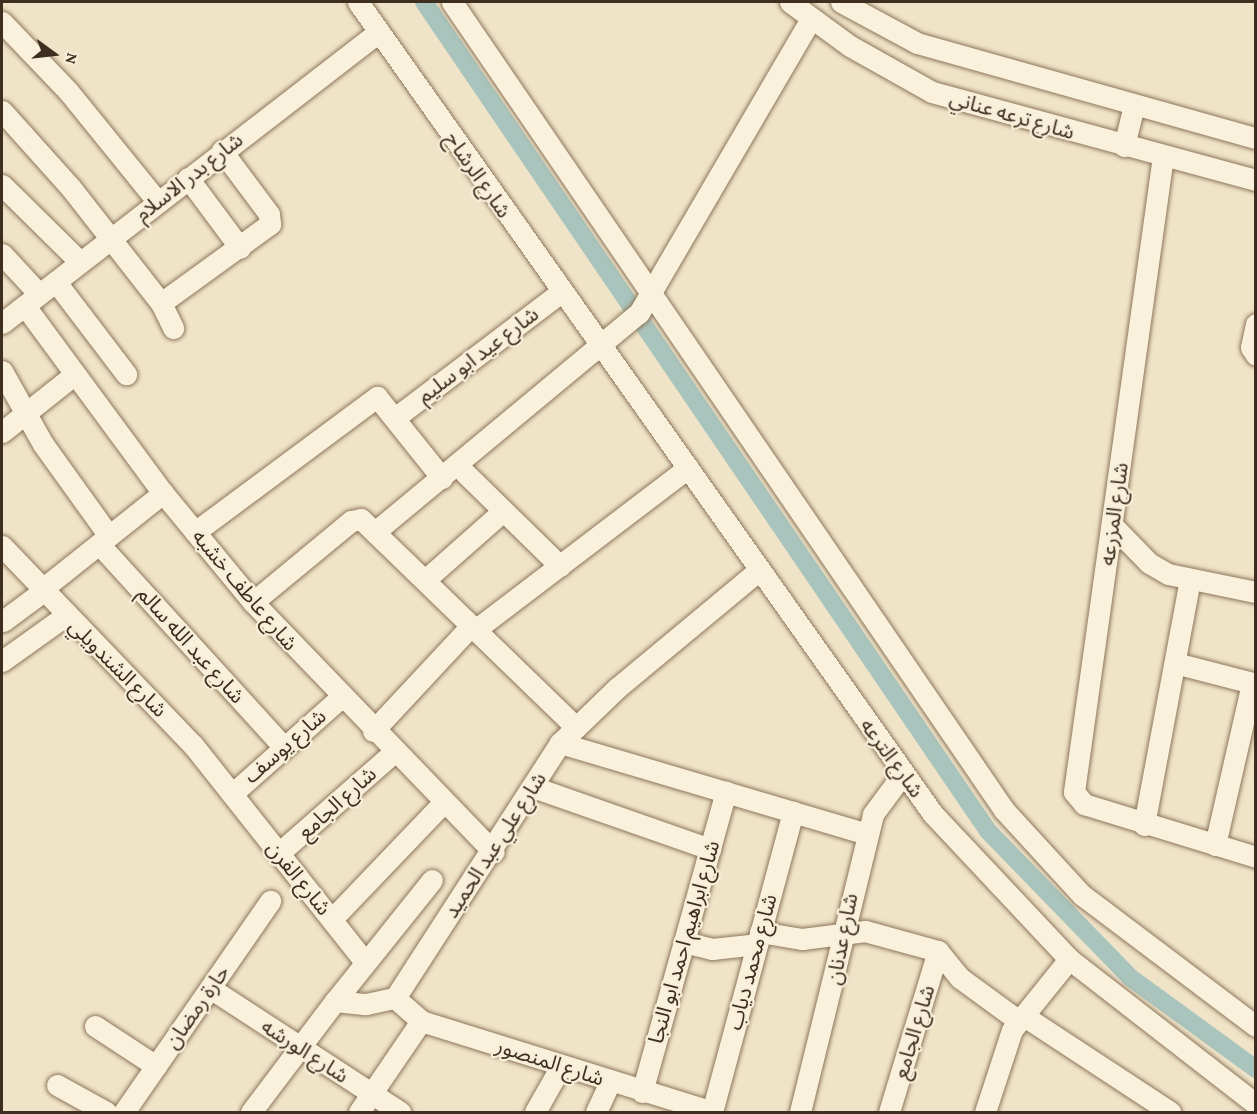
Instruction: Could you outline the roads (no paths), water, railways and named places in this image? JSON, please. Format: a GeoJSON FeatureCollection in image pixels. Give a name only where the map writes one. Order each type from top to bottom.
{"type":"FeatureCollection","features":[{"type":"Feature","properties":{"kind":"street","name":"شارع الرشاح"},"geometry":{"type":"LineString","coordinates":[[358,2],[598,348]]}},
{"type":"Feature","properties":{"kind":"street"},"geometry":{"type":"LineString","coordinates":[[452,2],[645,307],[1004,810],[1082,895],[1256,1026]]}},
{"type":"Feature","properties":{"kind":"street","name":"شارع ترعه عناني"},"geometry":{"type":"LineString","coordinates":[[790,2],[811,19],[932,92],[1256,180]]}},
{"type":"Feature","properties":{"kind":"street","name":"شارع ترعه عناني"},"geometry":{"type":"LineString","coordinates":[[841,2],[917,43],[1256,138]]}},
{"type":"Feature","properties":{"kind":"street"},"geometry":{"type":"LineString","coordinates":[[376,531],[645,307],[811,19]]}},
{"type":"Feature","properties":{"kind":"street"},"geometry":{"type":"LineString","coordinates":[[2,22],[68,91],[158,202]]}},
{"type":"Feature","properties":{"kind":"street","name":"شارع بدر الاسلام"},"geometry":{"type":"LineString","coordinates":[[2,323],[378,32]]}},
{"type":"Feature","properties":{"kind":"street"},"geometry":{"type":"LineString","coordinates":[[1124,146],[1134,105]]}},
{"type":"Feature","properties":{"kind":"street"},"geometry":{"type":"LineString","coordinates":[[2,111],[111,238],[161,303],[173,328]]}},
{"type":"Feature","properties":{"kind":"street"},"geometry":{"type":"LineString","coordinates":[[161,303],[240,248],[271,219],[222,151]]}},
{"type":"Feature","properties":{"kind":"street","name":"شارع المزرعه"},"geometry":{"type":"LineString","coordinates":[[1163,156],[1074,792],[1080,802],[1144,825],[1256,857]]}},
{"type":"Feature","properties":{"kind":"street"},"geometry":{"type":"LineString","coordinates":[[188,178],[240,248]]}},
{"type":"Feature","properties":{"kind":"street"},"geometry":{"type":"LineString","coordinates":[[2,185],[81,262]]}},
{"type":"Feature","properties":{"kind":"street"},"geometry":{"type":"LineString","coordinates":[[2,254],[40,294],[126,374]]}},
{"type":"Feature","properties":{"kind":"street","name":"شارع عيد ابو سليم"},"geometry":{"type":"LineString","coordinates":[[396,417],[560,293]]}},
{"type":"Feature","properties":{"kind":"street","name":"شارع عاطف خشبه"},"geometry":{"type":"LineString","coordinates":[[40,294],[75,374],[195,532],[253,602],[340,698],[494,852]]}},
{"type":"Feature","properties":{"kind":"street"},"geometry":{"type":"LineString","coordinates":[[1256,324],[1251,347],[1256,355]]}},
{"type":"Feature","properties":{"kind":"street","name":"شارع الترعه"},"geometry":{"type":"LineString","coordinates":[[598,348],[688,468],[902,775],[966,854],[1069,959],[1256,1104]]}},
{"type":"Feature","properties":{"kind":"street","name":"شارع عبد الله سالم"},"geometry":{"type":"LineString","coordinates":[[2,371],[104,540],[283,746]]}},
{"type":"Feature","properties":{"kind":"street"},"geometry":{"type":"LineString","coordinates":[[2,432],[75,374]]}},
{"type":"Feature","properties":{"kind":"street"},"geometry":{"type":"LineString","coordinates":[[195,532],[377,396],[396,417],[442,478]]}},
{"type":"Feature","properties":{"kind":"street"},"geometry":{"type":"LineString","coordinates":[[373,731],[473,628],[560,566],[688,468]]}},
{"type":"Feature","properties":{"kind":"street"},"geometry":{"type":"LineString","coordinates":[[465,473],[560,566]]}},
{"type":"Feature","properties":{"kind":"street"},"geometry":{"type":"LineString","coordinates":[[3,621],[164,493]]}},
{"type":"Feature","properties":{"kind":"street"},"geometry":{"type":"LineString","coordinates":[[425,580],[504,511]]}},
{"type":"Feature","properties":{"kind":"street"},"geometry":{"type":"LineString","coordinates":[[253,602],[354,519],[376,531],[576,728]]}},
{"type":"Feature","properties":{"kind":"street"},"geometry":{"type":"LineString","coordinates":[[1113,526],[1154,567],[1190,580],[1256,592]]}},
{"type":"Feature","properties":{"kind":"street","name":"شارع الشندويلي"},"geometry":{"type":"LineString","coordinates":[[2,546],[65,616],[172,722],[231,794]]}},
{"type":"Feature","properties":{"kind":"street","name":"شارع علي عبد الحميد"},"geometry":{"type":"LineString","coordinates":[[395,998],[494,852],[560,743],[759,570]]}},
{"type":"Feature","properties":{"kind":"street"},"geometry":{"type":"LineString","coordinates":[[1144,825],[1190,580]]}},
{"type":"Feature","properties":{"kind":"street"},"geometry":{"type":"LineString","coordinates":[[2,661],[65,616]]}},
{"type":"Feature","properties":{"kind":"street"},"geometry":{"type":"LineString","coordinates":[[1174,663],[1254,684],[1215,845]]}},
{"type":"Feature","properties":{"kind":"street","name":"شارع يوسف"},"geometry":{"type":"LineString","coordinates":[[231,794],[340,698]]}},
{"type":"Feature","properties":{"kind":"street"},"geometry":{"type":"LineString","coordinates":[[560,743],[867,834]]}},
{"type":"Feature","properties":{"kind":"street","name":"شارع الجامع"},"geometry":{"type":"LineString","coordinates":[[279,853],[394,752]]}},
{"type":"Feature","properties":{"kind":"street","name":"شارع عدنان"},"geometry":{"type":"LineString","coordinates":[[800,1113],[867,834],[878,803],[902,775]]}},
{"type":"Feature","properties":{"kind":"street"},"geometry":{"type":"LineString","coordinates":[[533,787],[710,849]]}},
{"type":"Feature","properties":{"kind":"street","name":"شارع ابراهيم احمد ابو النجا"},"geometry":{"type":"LineString","coordinates":[[642,1092],[726,792]]}},
{"type":"Feature","properties":{"kind":"street","name":"شارع الفرن"},"geometry":{"type":"LineString","coordinates":[[231,794],[365,962]]}},
{"type":"Feature","properties":{"kind":"street"},"geometry":{"type":"LineString","coordinates":[[332,918],[444,802]]}},
{"type":"Feature","properties":{"kind":"street","name":"شارع محمد دياب"},"geometry":{"type":"LineString","coordinates":[[713,1112],[793,812]]}},
{"type":"Feature","properties":{"kind":"street"},"geometry":{"type":"LineString","coordinates":[[251,1113],[295,1047],[432,880]]}},
{"type":"Feature","properties":{"kind":"street","name":"حارة رمضان"},"geometry":{"type":"LineString","coordinates":[[124,1113],[270,901]]}},
{"type":"Feature","properties":{"kind":"street"},"geometry":{"type":"LineString","coordinates":[[684,942],[712,949],[759,938],[802,939],[865,931],[938,951],[960,978],[1170,1113]]}},
{"type":"Feature","properties":{"kind":"street","name":"شارع الجامع"},"geometry":{"type":"LineString","coordinates":[[889,1113],[938,951]]}},
{"type":"Feature","properties":{"kind":"street"},"geometry":{"type":"LineString","coordinates":[[985,1113],[1008,1039],[1021,1018],[1069,959]]}},
{"type":"Feature","properties":{"kind":"street","name":"شارع الورشه"},"geometry":{"type":"LineString","coordinates":[[210,988],[295,1047],[400,1113]]}},
{"type":"Feature","properties":{"kind":"street"},"geometry":{"type":"LineString","coordinates":[[335,1001],[366,1004],[395,998]]}},
{"type":"Feature","properties":{"kind":"street","name":"شارع المنصور"},"geometry":{"type":"LineString","coordinates":[[395,998],[421,1020],[610,1082],[713,1112]]}},
{"type":"Feature","properties":{"kind":"street"},"geometry":{"type":"LineString","coordinates":[[359,1113],[421,1020]]}},
{"type":"Feature","properties":{"kind":"street"},"geometry":{"type":"LineString","coordinates":[[95,1026],[156,1065]]}},
{"type":"Feature","properties":{"kind":"street"},"geometry":{"type":"LineString","coordinates":[[535,1113],[561,1066]]}},
{"type":"Feature","properties":{"kind":"street"},"geometry":{"type":"LineString","coordinates":[[596,1113],[610,1082]]}},
{"type":"Feature","properties":{"kind":"street"},"geometry":{"type":"LineString","coordinates":[[57,1085],[105,1113]]}},
{"type":"Feature","properties":{"kind":"waterway"},"geometry":{"type":"LineString","coordinates":[[424,2],[988,831],[1131,978],[1256,1069]]}}]}
